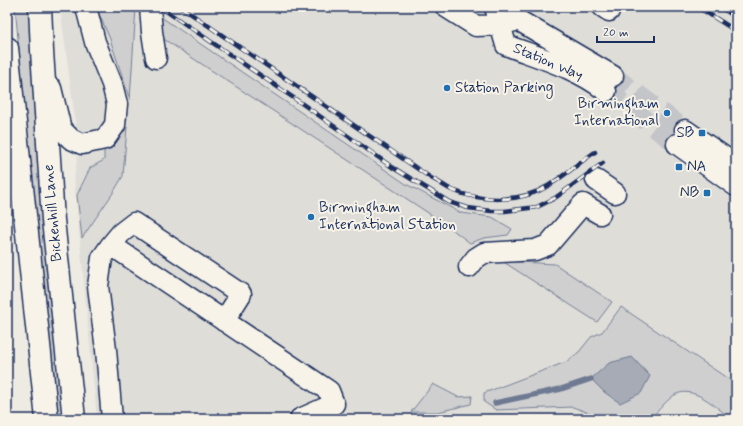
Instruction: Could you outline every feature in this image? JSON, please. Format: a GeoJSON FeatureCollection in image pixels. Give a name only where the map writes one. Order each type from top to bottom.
{"type":"FeatureCollection","features":[{"type":"Feature","properties":{"kind":"main road","name":"Bickenhill Lane"},"geometry":{"type":"LineString","coordinates":[[40,7],[53,220],[74,419]]}},
{"type":"Feature","properties":{"kind":"main road","name":"Bickenhill Lane"},"geometry":{"type":"LineString","coordinates":[[7,48],[47,419]]}},
{"type":"Feature","properties":{"kind":"street"},"geometry":{"type":"LineString","coordinates":[[42,51],[61,129],[71,139],[82,144],[106,139],[115,125],[117,104],[112,84],[95,42],[86,7]]}},
{"type":"Feature","properties":{"kind":"street"},"geometry":{"type":"LineString","coordinates":[[150,7],[156,58]]}},
{"type":"Feature","properties":{"kind":"street","name":"Station Way"},"geometry":{"type":"LineString","coordinates":[[446,7],[476,26],[498,16],[518,20],[609,83]]}},
{"type":"Feature","properties":{"kind":"street"},"geometry":{"type":"LineString","coordinates":[[498,16],[528,7]]}},
{"type":"Feature","properties":{"kind":"street"},"geometry":{"type":"LineString","coordinates":[[736,165],[681,137],[736,186]]}},
{"type":"Feature","properties":{"kind":"street"},"geometry":{"type":"LineString","coordinates":[[596,180],[615,193]]}},
{"type":"Feature","properties":{"kind":"street"},"geometry":{"type":"LineString","coordinates":[[469,267],[476,258],[484,253],[534,250],[548,245],[583,204],[600,214]]}},
{"type":"Feature","properties":{"kind":"street"},"geometry":{"type":"LineString","coordinates":[[112,419],[106,350],[98,286],[102,258],[121,234],[134,223],[241,294],[224,320]]}},
{"type":"Feature","properties":{"kind":"street"},"geometry":{"type":"LineString","coordinates":[[111,245],[329,391],[334,404],[300,419]]}},
{"type":"Feature","properties":{"kind":"shaded area"},"geometry":{"type":"Polygon","coordinates":[[[15,7],[34,7],[66,419],[59,419],[29,155],[15,7]]]}},
{"type":"Feature","properties":{"kind":"shaded area"},"geometry":{"type":"Polygon","coordinates":[[[60,7],[736,7],[736,419],[97,419],[74,178],[79,149],[60,7]]]}},
{"type":"Feature","properties":{"kind":"shaded area"},"geometry":{"type":"Polygon","coordinates":[[[96,7],[136,7],[130,100],[110,39],[96,7]]]}},
{"type":"Feature","properties":{"kind":"shaded area"},"geometry":{"type":"Polygon","coordinates":[[[161,17],[406,184],[461,213],[492,217],[512,229],[508,235],[484,238],[470,243],[445,224],[156,34],[161,17]]]}},
{"type":"Feature","properties":{"kind":"shaded area"},"geometry":{"type":"Polygon","coordinates":[[[127,127],[123,176],[82,238],[77,195],[90,168],[104,160],[104,148],[115,143],[127,127]]]}},
{"type":"Feature","properties":{"kind":"shaded area"},"geometry":{"type":"Polygon","coordinates":[[[502,261],[555,264],[612,302],[597,322],[502,261]]]}},
{"type":"Feature","properties":{"kind":"shaded area"},"geometry":{"type":"Polygon","coordinates":[[[621,307],[736,384],[736,413],[730,418],[703,398],[688,392],[673,396],[648,419],[605,419],[573,407],[496,410],[484,402],[484,393],[566,362],[579,352],[591,337],[602,332],[621,307]]]}},
{"type":"Feature","properties":{"kind":"shaded area"},"geometry":{"type":"Polygon","coordinates":[[[632,357],[650,376],[641,393],[620,403],[604,392],[591,379],[609,363],[632,357]]]}},
{"type":"Feature","properties":{"kind":"shaded area"},"geometry":{"type":"Polygon","coordinates":[[[433,384],[458,397],[472,396],[471,404],[438,412],[411,412],[433,384]]]}},
{"type":"Feature","properties":{"kind":"waterway"},"geometry":{"type":"LineString","coordinates":[[495,403],[561,389],[591,379]]}},
{"type":"Feature","properties":{"kind":"tunnel"},"geometry":{"type":"LineString","coordinates":[[613,76],[685,130]]}},
{"type":"Feature","properties":{"kind":"tunnel"},"geometry":{"type":"LineString","coordinates":[[606,91],[677,144]]}},
{"type":"Feature","properties":{"kind":"railway"},"geometry":{"type":"LineString","coordinates":[[160,7],[392,167],[449,202],[468,208],[491,211],[505,211],[537,207],[555,198],[603,163]]}},
{"type":"Feature","properties":{"kind":"railway"},"geometry":{"type":"LineString","coordinates":[[181,7],[431,178],[449,189],[463,194],[475,197],[500,199],[513,198],[537,192],[560,178],[595,152]]}},
{"type":"Feature","properties":{"kind":"railway"},"geometry":{"type":"LineString","coordinates":[[698,7],[736,31]]}},
{"type":"Feature","properties":{"kind":"railway"},"geometry":{"type":"LineString","coordinates":[[720,7],[736,17]]}},
{"type":"Feature","properties":{"kind":"place","name":"Station Parking"},"geometry":{"type":"Point","coordinates":[447,88]}},
{"type":"Feature","properties":{"kind":"place","name":"Birmingham International"},"geometry":{"type":"Point","coordinates":[667,113]}},
{"type":"Feature","properties":{"kind":"place","name":"SB"},"geometry":{"type":"Point","coordinates":[702,133]}},
{"type":"Feature","properties":{"kind":"place","name":"NA"},"geometry":{"type":"Point","coordinates":[679,167]}},
{"type":"Feature","properties":{"kind":"place","name":"NB"},"geometry":{"type":"Point","coordinates":[707,193]}},
{"type":"Feature","properties":{"kind":"place","name":"Birmingham International Station"},"geometry":{"type":"Point","coordinates":[311,217]}}]}
